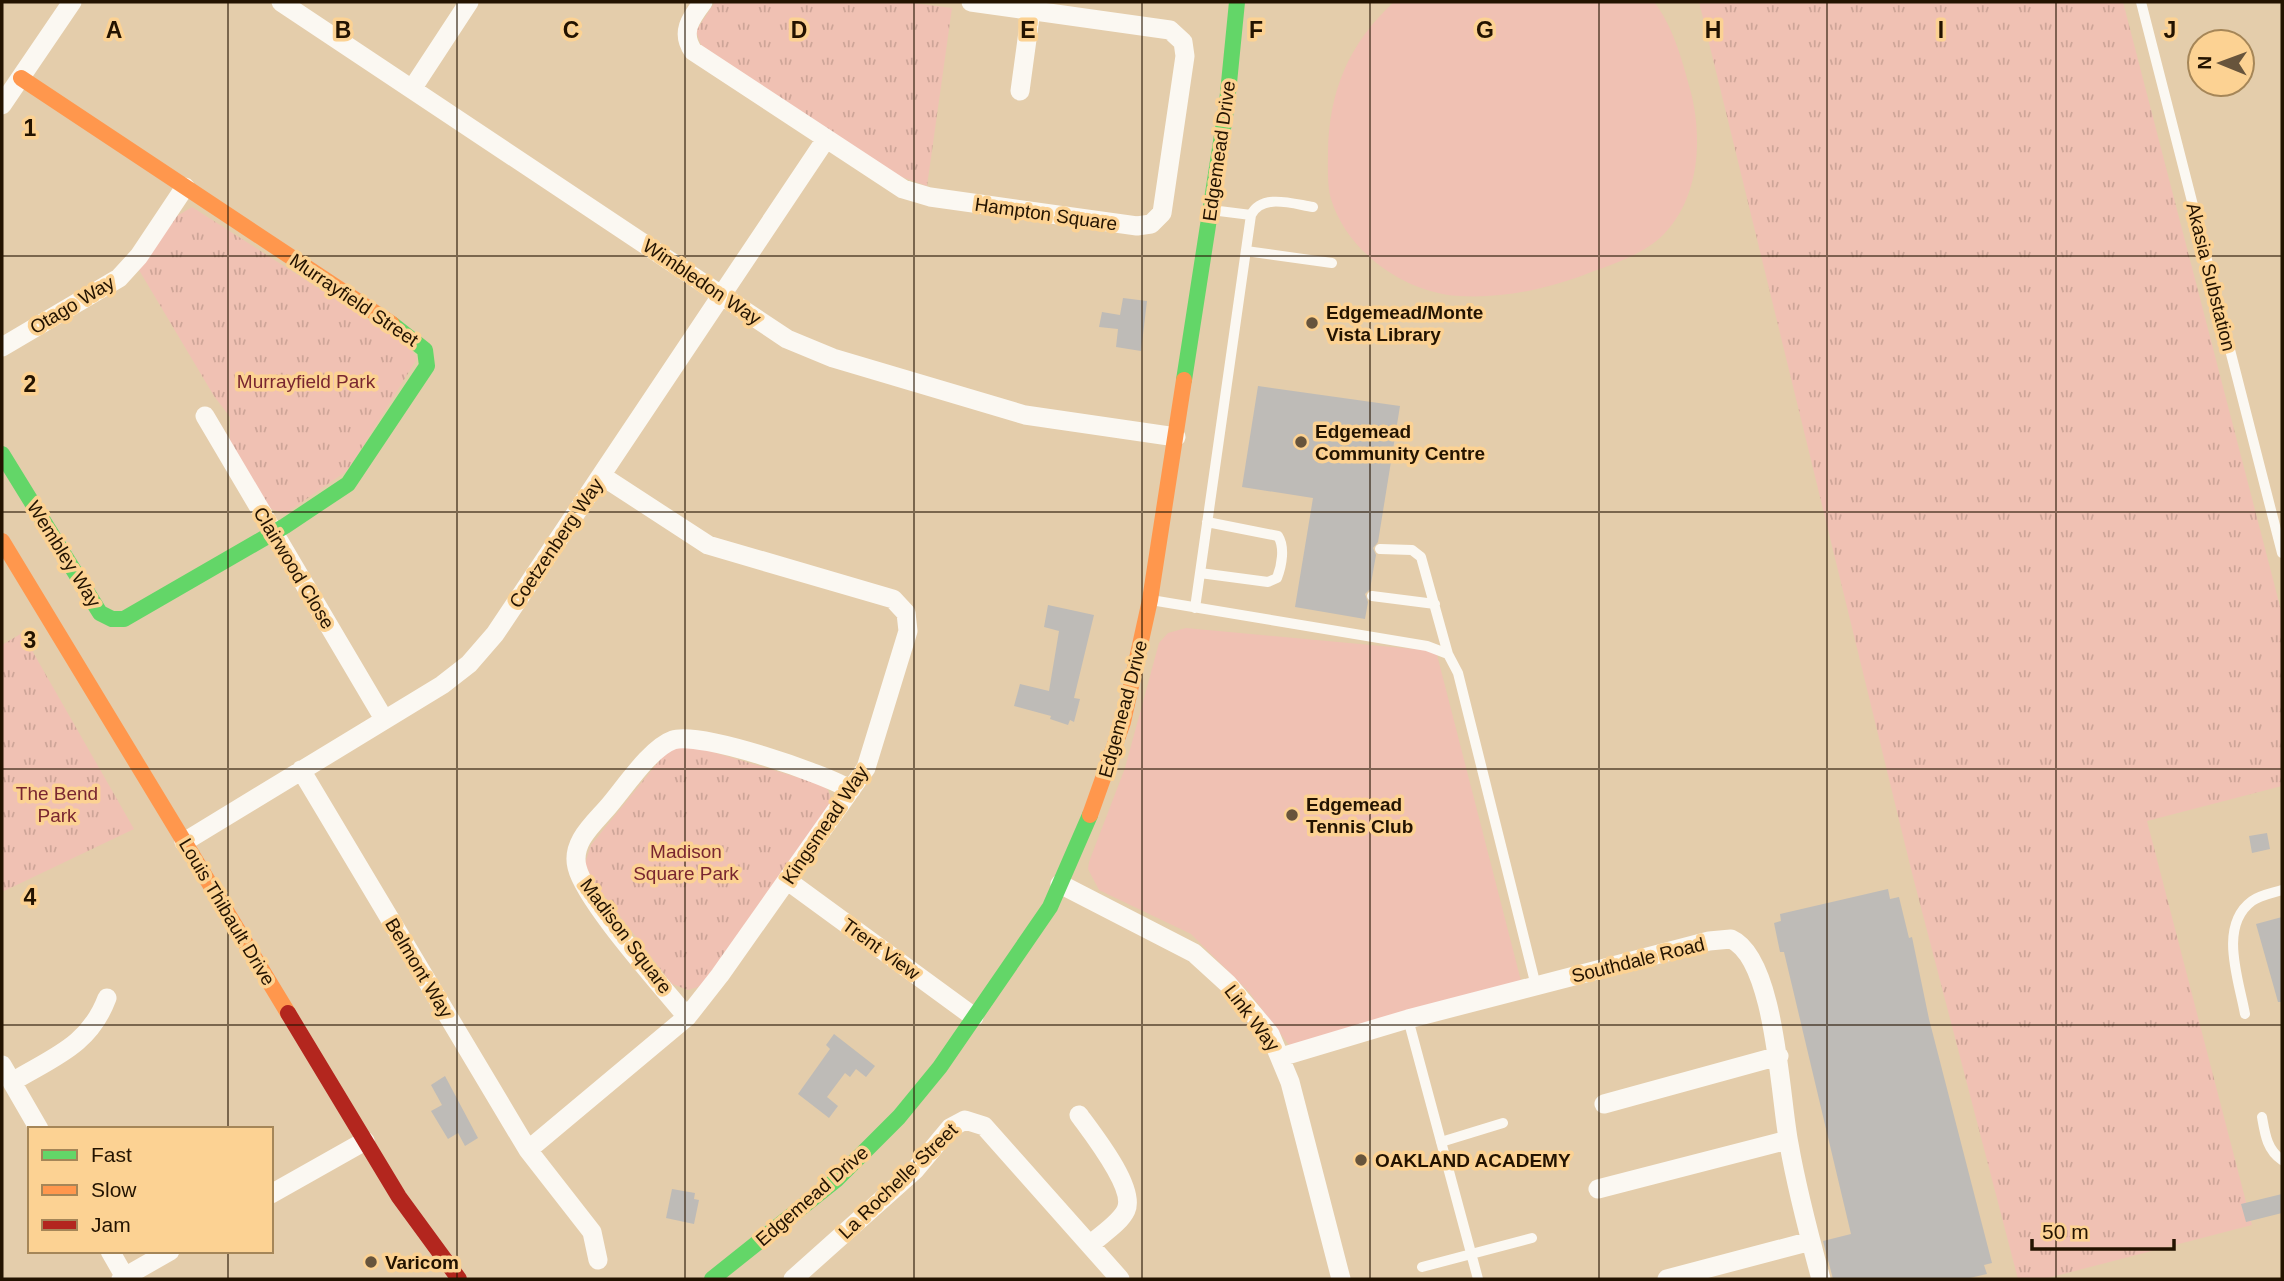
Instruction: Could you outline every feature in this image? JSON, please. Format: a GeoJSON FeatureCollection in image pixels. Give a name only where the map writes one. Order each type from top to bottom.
{"type":"FeatureCollection","features":[{"type":"Feature","properties":{"kind":"street"},"geometry":{"type":"LineString","coordinates":[[2,105],[72,2]]}},
{"type":"Feature","properties":{"kind":"street","name":"Wimbledon Way"},"geometry":{"type":"LineString","coordinates":[[281,2],[787,339],[833,358],[1025,415],[1176,438]]}},
{"type":"Feature","properties":{"kind":"street"},"geometry":{"type":"LineString","coordinates":[[412,89],[469,2]]}},
{"type":"Feature","properties":{"kind":"street","name":"Hampton Square"},"geometry":{"type":"LineString","coordinates":[[703,2],[689,21],[686,30],[687,43],[693,51],[914,194],[1137,226],[1158,220],[1162,213],[1185,56],[1183,42],[1170,30],[971,2]]}},
{"type":"Feature","properties":{"kind":"street","name":"Edgemead Drive"},"geometry":{"type":"LineString","coordinates":[[712,1279],[802,1210],[872,1144],[940,1068],[1050,907],[1107,771],[1123,722],[1150,600],[1211,210],[1237,2]]}},
{"type":"Feature","properties":{"kind":"street"},"geometry":{"type":"LineString","coordinates":[[1020,91],[1031,10]]}},
{"type":"Feature","properties":{"kind":"street","name":"Murrayfield Street"},"geometry":{"type":"LineString","coordinates":[[21,78],[415,339],[427,357],[425,373],[348,484],[272,533],[132,616],[118,620],[106,617]]}},
{"type":"Feature","properties":{"kind":"street","name":"Coetzenberg Way"},"geometry":{"type":"LineString","coordinates":[[184,842],[442,685],[469,664],[495,634],[826,139]]}},
{"type":"Feature","properties":{"kind":"street","name":"Otago Way"},"geometry":{"type":"LineString","coordinates":[[2,347],[119,278],[139,256],[185,187]]}},
{"type":"Feature","properties":{"kind":"street","name":"Clairwood Close"},"geometry":{"type":"LineString","coordinates":[[205,415],[272,533],[384,719]]}},
{"type":"Feature","properties":{"kind":"street","name":"Wembley Way"},"geometry":{"type":"LineString","coordinates":[[2,454],[95,607],[106,617]]}},
{"type":"Feature","properties":{"kind":"street","name":"Kingsmead Way"},"geometry":{"type":"LineString","coordinates":[[534,1158],[687,1017],[788,881],[866,768],[908,631],[906,613],[893,598],[708,545],[602,476]]}},
{"type":"Feature","properties":{"kind":"street","name":"Louis Thibault Drive"},"geometry":{"type":"LineString","coordinates":[[2,541],[399,1197],[459,1279]]}},
{"type":"Feature","properties":{"kind":"street","name":"Madison Square"},"geometry":{"type":"LineString","coordinates":[[687,1017],[611,923],[584,882],[575,856],[585,833],[658,749],[681,739],[713,743],[785,764],[838,781],[851,790]]}},
{"type":"Feature","properties":{"kind":"street","name":"Belmont Way"},"geometry":{"type":"LineString","coordinates":[[301,771],[534,1158],[592,1232],[598,1260]]}},
{"type":"Feature","properties":{"kind":"street","name":"Trent View"},"geometry":{"type":"LineString","coordinates":[[788,881],[974,1017]]}},
{"type":"Feature","properties":{"kind":"street","name":"Link Way"},"geometry":{"type":"LineString","coordinates":[[1060,884],[1194,953],[1245,1002],[1269,1034],[1281,1057],[1341,1279]]}},
{"type":"Feature","properties":{"kind":"street","name":"Southdale Road"},"geometry":{"type":"LineString","coordinates":[[1281,1057],[1408,1019],[1709,941],[1731,939],[1739,943],[1755,965],[1779,1056],[1788,1140],[1821,1279]]}},
{"type":"Feature","properties":{"kind":"street"},"geometry":{"type":"LineString","coordinates":[[12,1082],[81,1041],[96,1024],[107,998]]}},
{"type":"Feature","properties":{"kind":"street"},"geometry":{"type":"LineString","coordinates":[[1604,1104],[1779,1056]]}},
{"type":"Feature","properties":{"kind":"street"},"geometry":{"type":"LineString","coordinates":[[2,1065],[38,1127]]}},
{"type":"Feature","properties":{"kind":"street"},"geometry":{"type":"LineString","coordinates":[[1079,1115],[1103,1147],[1125,1187],[1128,1202],[1122,1216],[1091,1244]]}},
{"type":"Feature","properties":{"kind":"street","name":"La Rochelle Street"},"geometry":{"type":"LineString","coordinates":[[793,1279],[915,1170],[950,1128],[965,1120],[984,1126],[1120,1279]]}},
{"type":"Feature","properties":{"kind":"street"},"geometry":{"type":"LineString","coordinates":[[1598,1189],[1788,1140]]}},
{"type":"Feature","properties":{"kind":"street"},"geometry":{"type":"LineString","coordinates":[[273,1193],[365,1141]]}},
{"type":"Feature","properties":{"kind":"street"},"geometry":{"type":"LineString","coordinates":[[1667,1279],[1811,1241]]}},
{"type":"Feature","properties":{"kind":"street"},"geometry":{"type":"LineString","coordinates":[[111,1253],[124,1278],[167,1253]]}},
{"type":"Feature","properties":{"kind":"lane","name":"Akasia Substation"},"geometry":{"type":"LineString","coordinates":[[2141,2],[2282,552]]}},
{"type":"Feature","properties":{"kind":"lane"},"geometry":{"type":"LineString","coordinates":[[1195,608],[1251,215],[1255,207],[1267,202],[1313,206]]}},
{"type":"Feature","properties":{"kind":"lane"},"geometry":{"type":"LineString","coordinates":[[1211,210],[1251,215]]}},
{"type":"Feature","properties":{"kind":"lane"},"geometry":{"type":"LineString","coordinates":[[1246,251],[1332,263]]}},
{"type":"Feature","properties":{"kind":"lane"},"geometry":{"type":"LineString","coordinates":[[1200,573],[1268,582],[1276,578],[1283,544],[1278,536],[1207,522]]}},
{"type":"Feature","properties":{"kind":"lane"},"geometry":{"type":"LineString","coordinates":[[1380,549],[1418,552],[1425,565],[1448,654],[1458,673],[1536,986]]}},
{"type":"Feature","properties":{"kind":"lane"},"geometry":{"type":"LineString","coordinates":[[1372,596],[1435,604]]}},
{"type":"Feature","properties":{"kind":"lane"},"geometry":{"type":"LineString","coordinates":[[1150,600],[1427,646],[1448,654]]}},
{"type":"Feature","properties":{"kind":"lane"},"geometry":{"type":"LineString","coordinates":[[2245,1014],[2233,949],[2235,925],[2242,909],[2254,898],[2282,890]]}},
{"type":"Feature","properties":{"kind":"lane"},"geometry":{"type":"LineString","coordinates":[[1408,1019],[1478,1279]]}},
{"type":"Feature","properties":{"kind":"lane"},"geometry":{"type":"LineString","coordinates":[[2262,1117],[2265,1137],[2273,1154],[2282,1160]]}},
{"type":"Feature","properties":{"kind":"lane"},"geometry":{"type":"LineString","coordinates":[[1441,1142],[1503,1123]]}},
{"type":"Feature","properties":{"kind":"lane"},"geometry":{"type":"LineString","coordinates":[[1422,1266],[1532,1238]]}},
{"type":"Feature","properties":{"kind":"green space"},"geometry":{"type":"Polygon","coordinates":[[[715,2],[906,2],[952,8],[927,186],[896,175],[701,45],[696,31],[715,2]]]}},
{"type":"Feature","properties":{"kind":"green space"},"geometry":{"type":"Polygon","coordinates":[[[1394,2],[1654,2],[1672,32],[1680,55],[1694,107],[1697,146],[1691,185],[1685,202],[1664,234],[1631,256],[1578,277],[1528,291],[1493,296],[1459,296],[1418,287],[1399,278],[1364,252],[1350,236],[1331,199],[1328,176],[1329,130],[1337,89],[1344,70],[1365,34],[1394,2]]]}},
{"type":"Feature","properties":{"kind":"green space"},"geometry":{"type":"Polygon","coordinates":[[[1699,2],[2123,2],[2282,614],[2282,786],[2147,821],[2252,1225],[2044,1279],[2018,1279],[1912,873],[1699,2]]]}},
{"type":"Feature","properties":{"kind":"green space","name":"Murrayfield Park"},"geometry":{"type":"Polygon","coordinates":[[[192,207],[410,347],[417,359],[348,470],[285,514],[269,508],[230,445],[230,417],[214,396],[139,270],[177,216],[192,207]]]}},
{"type":"Feature","properties":{"kind":"green space","name":"Edgemead Tennis Club"},"geometry":{"type":"Polygon","coordinates":[[[1186,628],[1436,651],[1521,981],[1289,1045],[1249,992],[1191,934],[1099,890],[1088,869],[1089,862],[1125,768],[1159,643],[1168,633],[1186,628]]]}},
{"type":"Feature","properties":{"kind":"green space","name":"The Bend Park"},"geometry":{"type":"Polygon","coordinates":[[[22,633],[134,829],[2,892],[2,645],[22,633]]]}},
{"type":"Feature","properties":{"kind":"green space","name":"Madison Square Park"},"geometry":{"type":"Polygon","coordinates":[[[686,744],[820,784],[828,790],[832,801],[701,986],[688,990],[672,984],[593,881],[585,863],[591,845],[668,750],[686,744]]]}},
{"type":"Feature","properties":{"kind":"building"},"geometry":{"type":"Polygon","coordinates":[[[1123,298],[1147,301],[1141,351],[1116,347],[1118,329],[1099,327],[1102,312],[1120,315],[1123,298]]]}},
{"type":"Feature","properties":{"kind":"building"},"geometry":{"type":"Polygon","coordinates":[[[1258,386],[1400,406],[1378,542],[1373,548],[1376,555],[1370,589],[1365,594],[1368,602],[1365,619],[1295,607],[1313,498],[1242,487],[1258,386]]]}},
{"type":"Feature","properties":{"kind":"building"},"geometry":{"type":"Polygon","coordinates":[[[1048,605],[1094,615],[1074,698],[1080,699],[1074,722],[1070,720],[1068,725],[1050,719],[1051,716],[1014,706],[1020,684],[1049,691],[1059,631],[1044,627],[1048,605]]]}},
{"type":"Feature","properties":{"kind":"building"},"geometry":{"type":"Polygon","coordinates":[[[2267,833],[2270,849],[2252,853],[2249,836],[2267,833]]]}},
{"type":"Feature","properties":{"kind":"building"},"geometry":{"type":"Polygon","coordinates":[[[1888,889],[1890,899],[1899,897],[1909,938],[1912,937],[1929,1019],[1992,1263],[1984,1265],[1987,1274],[1965,1279],[1833,1279],[1823,1241],[1851,1234],[1784,952],[1780,952],[1774,923],[1781,921],[1780,914],[1888,889]]]}},
{"type":"Feature","properties":{"kind":"building"},"geometry":{"type":"Polygon","coordinates":[[[2282,917],[2282,1002],[2278,1002],[2256,924],[2282,917]]]}},
{"type":"Feature","properties":{"kind":"building"},"geometry":{"type":"Polygon","coordinates":[[[834,1034],[875,1066],[866,1077],[856,1069],[850,1077],[845,1073],[827,1097],[838,1106],[829,1118],[798,1094],[830,1049],[826,1045],[834,1034]]]}},
{"type":"Feature","properties":{"kind":"building"},"geometry":{"type":"Polygon","coordinates":[[[445,1076],[478,1138],[465,1146],[458,1133],[448,1139],[431,1111],[442,1105],[431,1085],[445,1076]]]}},
{"type":"Feature","properties":{"kind":"building"},"geometry":{"type":"Polygon","coordinates":[[[672,1189],[695,1193],[694,1199],[699,1200],[694,1224],[666,1218],[672,1189]]]}},
{"type":"Feature","properties":{"kind":"building"},"geometry":{"type":"Polygon","coordinates":[[[2282,1194],[2282,1213],[2246,1222],[2241,1204],[2282,1194]]]}},
{"type":"Feature","properties":{"kind":"traffic: fast"},"geometry":{"type":"LineString","coordinates":[[1184,380],[1227,103],[1237,2]]}},
{"type":"Feature","properties":{"kind":"traffic: fast"},"geometry":{"type":"LineString","coordinates":[[2,454],[100,613],[112,619],[124,619],[285,526],[348,484],[427,366],[425,350],[392,324]]}},
{"type":"Feature","properties":{"kind":"traffic: fast"},"geometry":{"type":"LineString","coordinates":[[712,1279],[836,1180],[899,1117],[940,1067],[1050,907],[1090,815]]}},
{"type":"Feature","properties":{"kind":"traffic: slow"},"geometry":{"type":"LineString","coordinates":[[21,78],[392,324]]}},
{"type":"Feature","properties":{"kind":"traffic: slow"},"geometry":{"type":"LineString","coordinates":[[1090,815],[1123,722],[1150,600],[1184,380]]}},
{"type":"Feature","properties":{"kind":"traffic: slow"},"geometry":{"type":"LineString","coordinates":[[2,541],[288,1013]]}},
{"type":"Feature","properties":{"kind":"traffic: jam"},"geometry":{"type":"LineString","coordinates":[[288,1013],[399,1197],[459,1279]]}},
{"type":"Feature","properties":{"kind":"place","name":"Edgemead/Monte Vista Library"},"geometry":{"type":"Point","coordinates":[1312,323]}},
{"type":"Feature","properties":{"kind":"place","name":"Edgemead Community Centre"},"geometry":{"type":"Point","coordinates":[1301,442]}},
{"type":"Feature","properties":{"kind":"place","name":"Edgemead Tennis Club"},"geometry":{"type":"Point","coordinates":[1292,815]}},
{"type":"Feature","properties":{"kind":"place","name":"OAKLAND ACADEMY"},"geometry":{"type":"Point","coordinates":[1361,1160]}},
{"type":"Feature","properties":{"kind":"place","name":"Varicom"},"geometry":{"type":"Point","coordinates":[371,1262]}}]}
